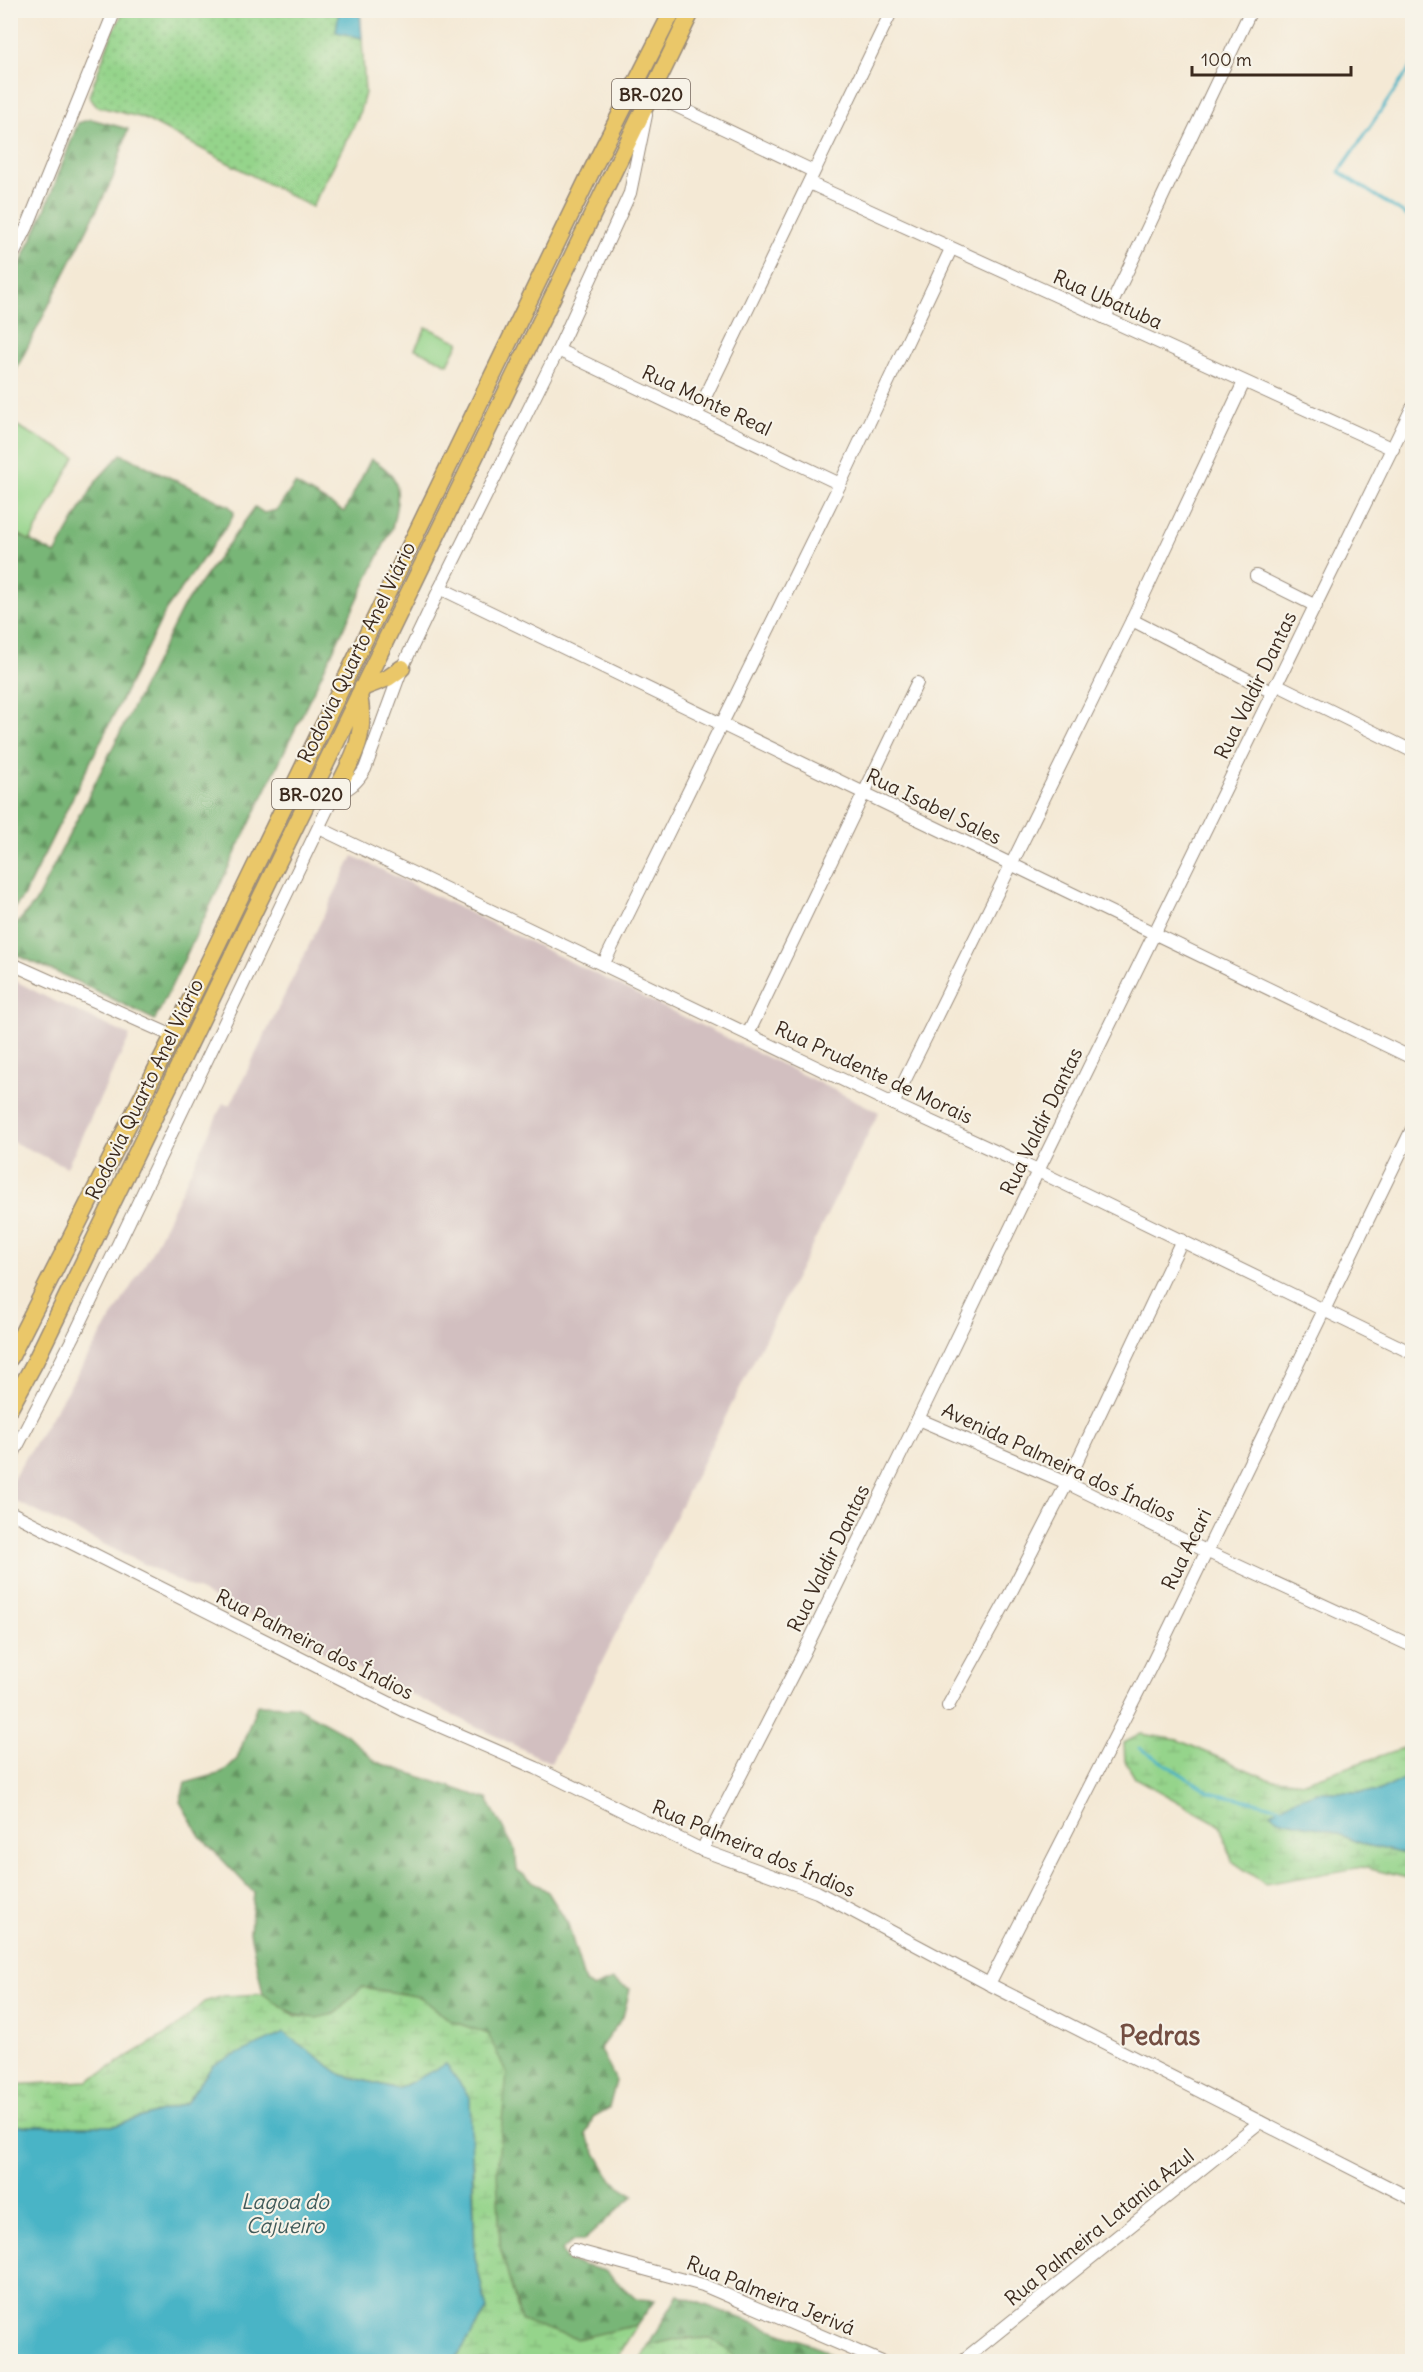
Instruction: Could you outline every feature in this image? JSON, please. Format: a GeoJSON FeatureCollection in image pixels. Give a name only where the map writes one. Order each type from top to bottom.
{"type":"FeatureCollection","features":[{"type":"Feature","properties":{"kind":"highway","name":"Rodovia Quarto Anel Viário"},"geometry":{"type":"LineString","coordinates":[[10,1358],[173,1036],[592,170],[673,10]]}},
{"type":"Feature","properties":{"kind":"highway","name":"Rodovia Quarto Anel Viário"},"geometry":{"type":"LineString","coordinates":[[10,1408],[35,1362],[692,10]]}},
{"type":"Feature","properties":{"kind":"highway"},"geometry":{"type":"LineString","coordinates":[[334,795],[361,739],[361,692],[402,668]]}},
{"type":"Feature","properties":{"kind":"street"},"geometry":{"type":"LineString","coordinates":[[10,261],[27,227],[115,10]]}},
{"type":"Feature","properties":{"kind":"street"},"geometry":{"type":"LineString","coordinates":[[696,416],[892,10]]}},
{"type":"Feature","properties":{"kind":"street"},"geometry":{"type":"LineString","coordinates":[[1105,318],[1251,10]]}},
{"type":"Feature","properties":{"kind":"street"},"geometry":{"type":"LineString","coordinates":[[10,1460],[75,1334],[334,795],[348,790],[358,781],[365,769],[402,668],[558,350],[633,186],[650,97]]}},
{"type":"Feature","properties":{"kind":"street","name":"Rua Ubatuba"},"geometry":{"type":"LineString","coordinates":[[650,97],[951,249],[1393,450]]}},
{"type":"Feature","properties":{"kind":"street"},"geometry":{"type":"LineString","coordinates":[[603,963],[840,484],[951,249]]}},
{"type":"Feature","properties":{"kind":"street","name":"Rua Monte Real"},"geometry":{"type":"LineString","coordinates":[[558,350],[840,484]]}},
{"type":"Feature","properties":{"kind":"street"},"geometry":{"type":"LineString","coordinates":[[893,1104],[1132,620],[1244,382]]}},
{"type":"Feature","properties":{"kind":"street","name":"Rua Valdir Dantas"},"geometry":{"type":"LineString","coordinates":[[702,1850],[804,1652],[1413,408]]}},
{"type":"Feature","properties":{"kind":"street"},"geometry":{"type":"LineString","coordinates":[[1256,576],[1316,606]]}},
{"type":"Feature","properties":{"kind":"street","name":"Rua Isabel Sales"},"geometry":{"type":"LineString","coordinates":[[440,588],[1413,1058]]}},
{"type":"Feature","properties":{"kind":"street"},"geometry":{"type":"LineString","coordinates":[[1132,620],[1413,751]]}},
{"type":"Feature","properties":{"kind":"street"},"geometry":{"type":"LineString","coordinates":[[748,1034],[917,683]]}},
{"type":"Feature","properties":{"kind":"street","name":"Rua Prudente de Morais"},"geometry":{"type":"LineString","coordinates":[[319,828],[893,1104],[1038,1170],[1413,1353]]}},
{"type":"Feature","properties":{"kind":"street"},"geometry":{"type":"LineString","coordinates":[[10,963],[173,1036]]}},
{"type":"Feature","properties":{"kind":"street","name":"Rua Acari"},"geometry":{"type":"LineString","coordinates":[[989,1984],[1150,1668],[1413,1129]]}},
{"type":"Feature","properties":{"kind":"street"},"geometry":{"type":"LineString","coordinates":[[948,1706],[1011,1594],[1067,1483],[1182,1240]]}},
{"type":"Feature","properties":{"kind":"street","name":"Avenida Palmeira dos Índios"},"geometry":{"type":"LineString","coordinates":[[918,1419],[1067,1483],[1206,1551],[1413,1646]]}},
{"type":"Feature","properties":{"kind":"street","name":"Rua Palmeira dos Índios"},"geometry":{"type":"LineString","coordinates":[[10,1512],[405,1711],[536,1768],[702,1850],[817,1892],[989,1984],[1413,2199]]}},
{"type":"Feature","properties":{"kind":"street","name":"Rua Palmeira Latania Azul"},"geometry":{"type":"LineString","coordinates":[[961,2361],[1260,2122]]}},
{"type":"Feature","properties":{"kind":"street","name":"Rua Palmeira Jerivá"},"geometry":{"type":"LineString","coordinates":[[574,2250],[703,2285],[882,2361]]}},
{"type":"Feature","properties":{"kind":"shaded area"},"geometry":{"type":"Polygon","coordinates":[[[353,856],[879,1112],[551,1763],[11,1499],[11,1482],[151,1254],[223,1103],[230,1106],[353,856]]]}},
{"type":"Feature","properties":{"kind":"shaded area"},"geometry":{"type":"Polygon","coordinates":[[[10,978],[130,1036],[67,1167],[11,1141],[10,978]]]}},
{"type":"Feature","properties":{"kind":"green space"},"geometry":{"type":"Polygon","coordinates":[[[124,11],[339,11],[336,32],[362,38],[365,93],[358,118],[312,207],[143,118],[96,106],[89,96],[112,34],[124,11]]]}},
{"type":"Feature","properties":{"kind":"green space"},"geometry":{"type":"Polygon","coordinates":[[[91,119],[128,129],[113,178],[11,380],[11,284],[45,210],[78,123],[91,119]]]}},
{"type":"Feature","properties":{"kind":"green space"},"geometry":{"type":"Polygon","coordinates":[[[426,327],[459,342],[448,364],[415,349],[426,327]]]}},
{"type":"Feature","properties":{"kind":"green space"},"geometry":{"type":"Polygon","coordinates":[[[10,422],[75,457],[30,541],[11,530],[10,422]]]}},
{"type":"Feature","properties":{"kind":"green space"},"geometry":{"type":"Polygon","coordinates":[[[121,454],[229,506],[234,512],[231,520],[166,610],[23,897],[11,912],[11,530],[55,554],[97,480],[121,454]]]}},
{"type":"Feature","properties":{"kind":"green space"},"geometry":{"type":"Polygon","coordinates":[[[371,459],[390,473],[397,488],[392,528],[155,1020],[72,979],[12,953],[11,930],[35,903],[183,607],[255,507],[264,513],[277,510],[295,484],[344,512],[371,459]]]}},
{"type":"Feature","properties":{"kind":"green space"},"geometry":{"type":"Polygon","coordinates":[[[257,1705],[295,1706],[346,1734],[376,1762],[487,1799],[515,1850],[517,1870],[548,1892],[568,1924],[585,1983],[593,1988],[612,1980],[630,1989],[623,2017],[600,2048],[616,2081],[609,2108],[593,2117],[586,2135],[612,2181],[634,2195],[583,2241],[573,2241],[561,2251],[567,2261],[605,2271],[636,2299],[655,2300],[637,2325],[577,2339],[521,2321],[500,2247],[488,2034],[451,2021],[420,1997],[362,1987],[335,2013],[316,2019],[297,2014],[263,1994],[250,1932],[254,1893],[200,1836],[180,1802],[185,1783],[222,1773],[237,1759],[257,1705]]]}},
{"type":"Feature","properties":{"kind":"green space"},"geometry":{"type":"Polygon","coordinates":[[[1141,1734],[1178,1740],[1266,1778],[1304,1782],[1412,1745],[1412,1775],[1378,1792],[1316,1792],[1278,1819],[1328,1830],[1366,1845],[1405,1854],[1412,1859],[1412,1879],[1362,1867],[1265,1884],[1232,1861],[1220,1825],[1135,1778],[1125,1761],[1124,1743],[1141,1734]]]}},
{"type":"Feature","properties":{"kind":"green space"},"geometry":{"type":"Polygon","coordinates":[[[362,1987],[420,1997],[451,2021],[488,2034],[507,2074],[497,2170],[500,2247],[521,2321],[577,2339],[637,2325],[615,2361],[454,2361],[487,2310],[475,2257],[473,2164],[446,2064],[398,2089],[342,2075],[284,2034],[213,2065],[186,2103],[114,2126],[11,2126],[10,2085],[88,2081],[174,2029],[204,2002],[224,1996],[263,1994],[296,2016],[316,2018],[335,2014],[362,1987]]]}},
{"type":"Feature","properties":{"kind":"green space"},"geometry":{"type":"Polygon","coordinates":[[[678,2295],[824,2349],[836,2361],[741,2361],[711,2338],[673,2340],[648,2346],[678,2295]]]}},
{"type":"Feature","properties":{"kind":"green space"},"geometry":{"type":"Polygon","coordinates":[[[711,2338],[741,2361],[704,2361],[694,2358],[639,2362],[648,2346],[673,2340],[711,2338]]]}},
{"type":"Feature","properties":{"kind":"water"},"geometry":{"type":"Polygon","coordinates":[[[339,11],[360,11],[362,38],[336,32],[339,11]]]}},
{"type":"Feature","properties":{"kind":"water"},"geometry":{"type":"Polygon","coordinates":[[[1412,1775],[1412,1859],[1405,1854],[1366,1845],[1328,1830],[1278,1819],[1271,1813],[1289,1802],[1317,1792],[1378,1792],[1412,1775]]]}},
{"type":"Feature","properties":{"kind":"water","name":"Lagoa do Cajueiro"},"geometry":{"type":"Polygon","coordinates":[[[284,2033],[342,2075],[398,2089],[446,2064],[470,2098],[475,2257],[487,2310],[454,2361],[11,2361],[11,2126],[114,2126],[186,2103],[213,2065],[284,2033]]]}},
{"type":"Feature","properties":{"kind":"waterway"},"geometry":{"type":"LineString","coordinates":[[1412,65],[1339,172],[1412,219]]}},
{"type":"Feature","properties":{"kind":"waterway"},"geometry":{"type":"LineString","coordinates":[[1139,1748],[1210,1792],[1282,1808]]}},
{"type":"Feature","properties":{"kind":"district","name":"Pedras"},"geometry":{"type":"Point","coordinates":[1160,2035]}}]}
